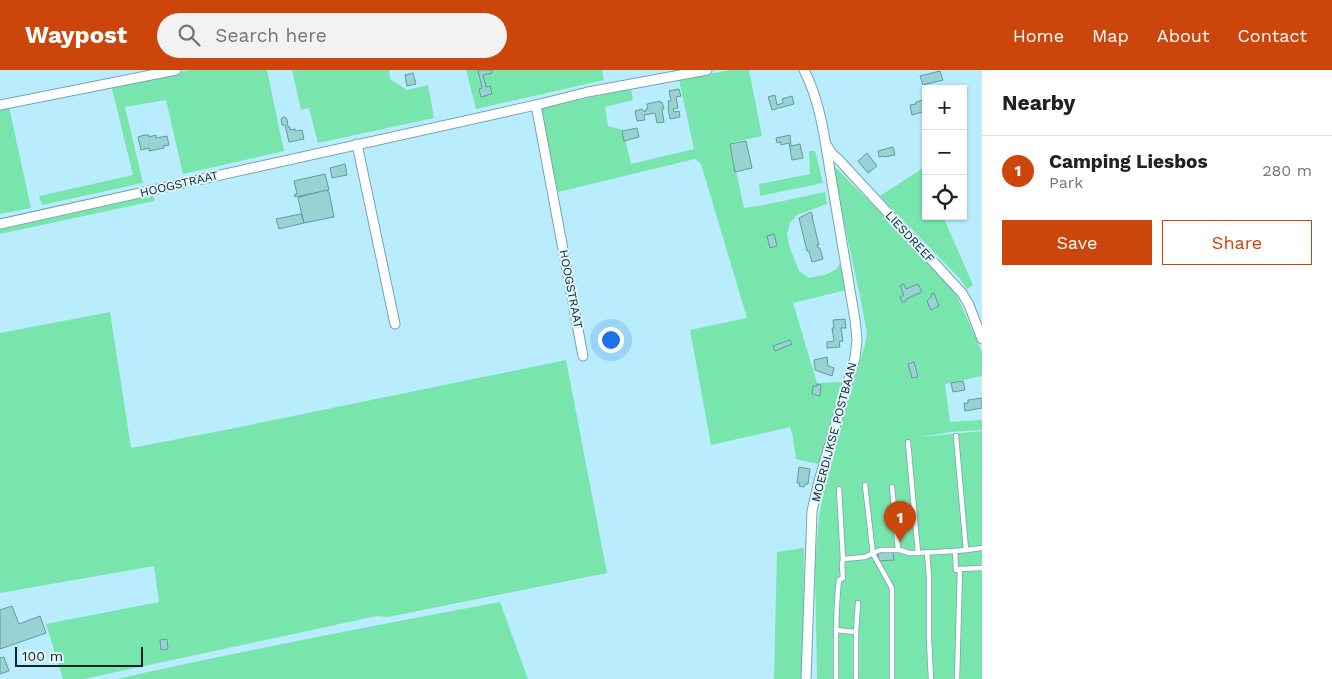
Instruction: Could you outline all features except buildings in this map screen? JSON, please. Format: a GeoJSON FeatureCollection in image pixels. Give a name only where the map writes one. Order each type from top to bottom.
{"type":"FeatureCollection","features":[{"type":"Feature","properties":{"kind":"street"},"geometry":{"type":"LineString","coordinates":[[0,105],[176,70]]}},
{"type":"Feature","properties":{"kind":"street","name":"HOOGSTRAAT"},"geometry":{"type":"LineString","coordinates":[[0,224],[588,92],[708,70]]}},
{"type":"Feature","properties":{"kind":"street","name":"MOERDIJKSE POSTBAAN"},"geometry":{"type":"LineString","coordinates":[[804,70],[816,99],[825,142],[852,301],[856,340],[855,358],[812,511],[806,679]]}},
{"type":"Feature","properties":{"kind":"street","name":"HOOGSTRAAT"},"geometry":{"type":"LineString","coordinates":[[536,105],[583,356]]}},
{"type":"Feature","properties":{"kind":"street","name":"LIESDREEF"},"geometry":{"type":"LineString","coordinates":[[825,142],[832,154],[962,293],[969,305],[982,339]]}},
{"type":"Feature","properties":{"kind":"street"},"geometry":{"type":"LineString","coordinates":[[357,144],[395,324]]}},
{"type":"Feature","properties":{"kind":"lane"},"geometry":{"type":"LineString","coordinates":[[956,436],[966,550]]}},
{"type":"Feature","properties":{"kind":"lane"},"geometry":{"type":"LineString","coordinates":[[908,442],[918,553]]}},
{"type":"Feature","properties":{"kind":"lane"},"geometry":{"type":"LineString","coordinates":[[865,485],[873,554],[892,588],[892,679]]}},
{"type":"Feature","properties":{"kind":"lane"},"geometry":{"type":"LineString","coordinates":[[892,486],[898,550]]}},
{"type":"Feature","properties":{"kind":"lane"},"geometry":{"type":"LineString","coordinates":[[836,679],[837,594],[839,580],[843,578],[839,489]]}},
{"type":"Feature","properties":{"kind":"lane"},"geometry":{"type":"LineString","coordinates":[[843,559],[864,557],[880,550],[918,553],[982,548]]}},
{"type":"Feature","properties":{"kind":"lane"},"geometry":{"type":"LineString","coordinates":[[955,550],[956,570],[982,568]]}},
{"type":"Feature","properties":{"kind":"lane"},"geometry":{"type":"LineString","coordinates":[[927,552],[929,578],[928,640],[931,679]]}},
{"type":"Feature","properties":{"kind":"lane"},"geometry":{"type":"LineString","coordinates":[[957,679],[960,570]]}},
{"type":"Feature","properties":{"kind":"lane"},"geometry":{"type":"LineString","coordinates":[[856,678],[858,603]]}},
{"type":"Feature","properties":{"kind":"lane"},"geometry":{"type":"LineString","coordinates":[[836,630],[856,632]]}},
{"type":"Feature","properties":{"kind":"green space"},"geometry":{"type":"Polygon","coordinates":[[[190,70],[267,70],[284,151],[183,174],[166,100],[125,107],[143,183],[42,205],[39,196],[133,175],[111,85],[190,70]]]}},
{"type":"Feature","properties":{"kind":"green space"},"geometry":{"type":"Polygon","coordinates":[[[292,70],[389,70],[390,79],[407,90],[428,85],[434,118],[318,143],[309,108],[301,110],[292,70]]]}},
{"type":"Feature","properties":{"kind":"green space"},"geometry":{"type":"Polygon","coordinates":[[[466,70],[602,70],[604,80],[476,109],[466,70]]]}},
{"type":"Feature","properties":{"kind":"green space"},"geometry":{"type":"Polygon","coordinates":[[[730,70],[749,70],[762,136],[730,143],[744,208],[825,192],[827,204],[797,215],[790,223],[787,234],[799,271],[809,278],[827,274],[835,270],[840,263],[846,290],[793,303],[817,383],[843,382],[819,464],[796,459],[790,427],[711,445],[690,330],[747,318],[701,164],[695,159],[558,192],[541,108],[631,89],[633,100],[605,107],[608,126],[623,130],[631,164],[694,149],[679,80],[730,70]]]}},
{"type":"Feature","properties":{"kind":"green space"},"geometry":{"type":"Polygon","coordinates":[[[9,107],[31,208],[0,214],[0,109],[9,107]]]}},
{"type":"Feature","properties":{"kind":"green space"},"geometry":{"type":"Polygon","coordinates":[[[809,151],[815,151],[823,183],[760,196],[759,184],[810,174],[809,151]]]}},
{"type":"Feature","properties":{"kind":"green space"},"geometry":{"type":"Polygon","coordinates":[[[831,163],[950,285],[957,296],[982,352],[982,376],[945,384],[950,422],[982,420],[982,430],[951,432],[921,437],[982,431],[982,679],[817,679],[815,566],[819,517],[826,478],[867,333],[831,163]]]}},
{"type":"Feature","properties":{"kind":"green space"},"geometry":{"type":"Polygon","coordinates":[[[922,169],[922,220],[945,220],[973,285],[967,289],[960,279],[880,196],[922,169]]]}},
{"type":"Feature","properties":{"kind":"green space"},"geometry":{"type":"Polygon","coordinates":[[[151,193],[154,201],[0,234],[0,227],[151,193]]]}},
{"type":"Feature","properties":{"kind":"green space"},"geometry":{"type":"Polygon","coordinates":[[[110,312],[131,448],[566,360],[607,573],[388,617],[377,616],[84,679],[63,679],[46,624],[159,602],[154,566],[0,593],[0,333],[110,312]]]}},
{"type":"Feature","properties":{"kind":"green space"},"geometry":{"type":"Polygon","coordinates":[[[804,548],[803,679],[774,679],[777,552],[804,548]]]}},
{"type":"Feature","properties":{"kind":"green space"},"geometry":{"type":"Polygon","coordinates":[[[500,602],[528,679],[117,679],[261,648],[500,602]]]}},
{"type":"Feature","properties":{"kind":"place","name":"Camping Liesbos"},"geometry":{"type":"Point","coordinates":[900,542]}}]}
